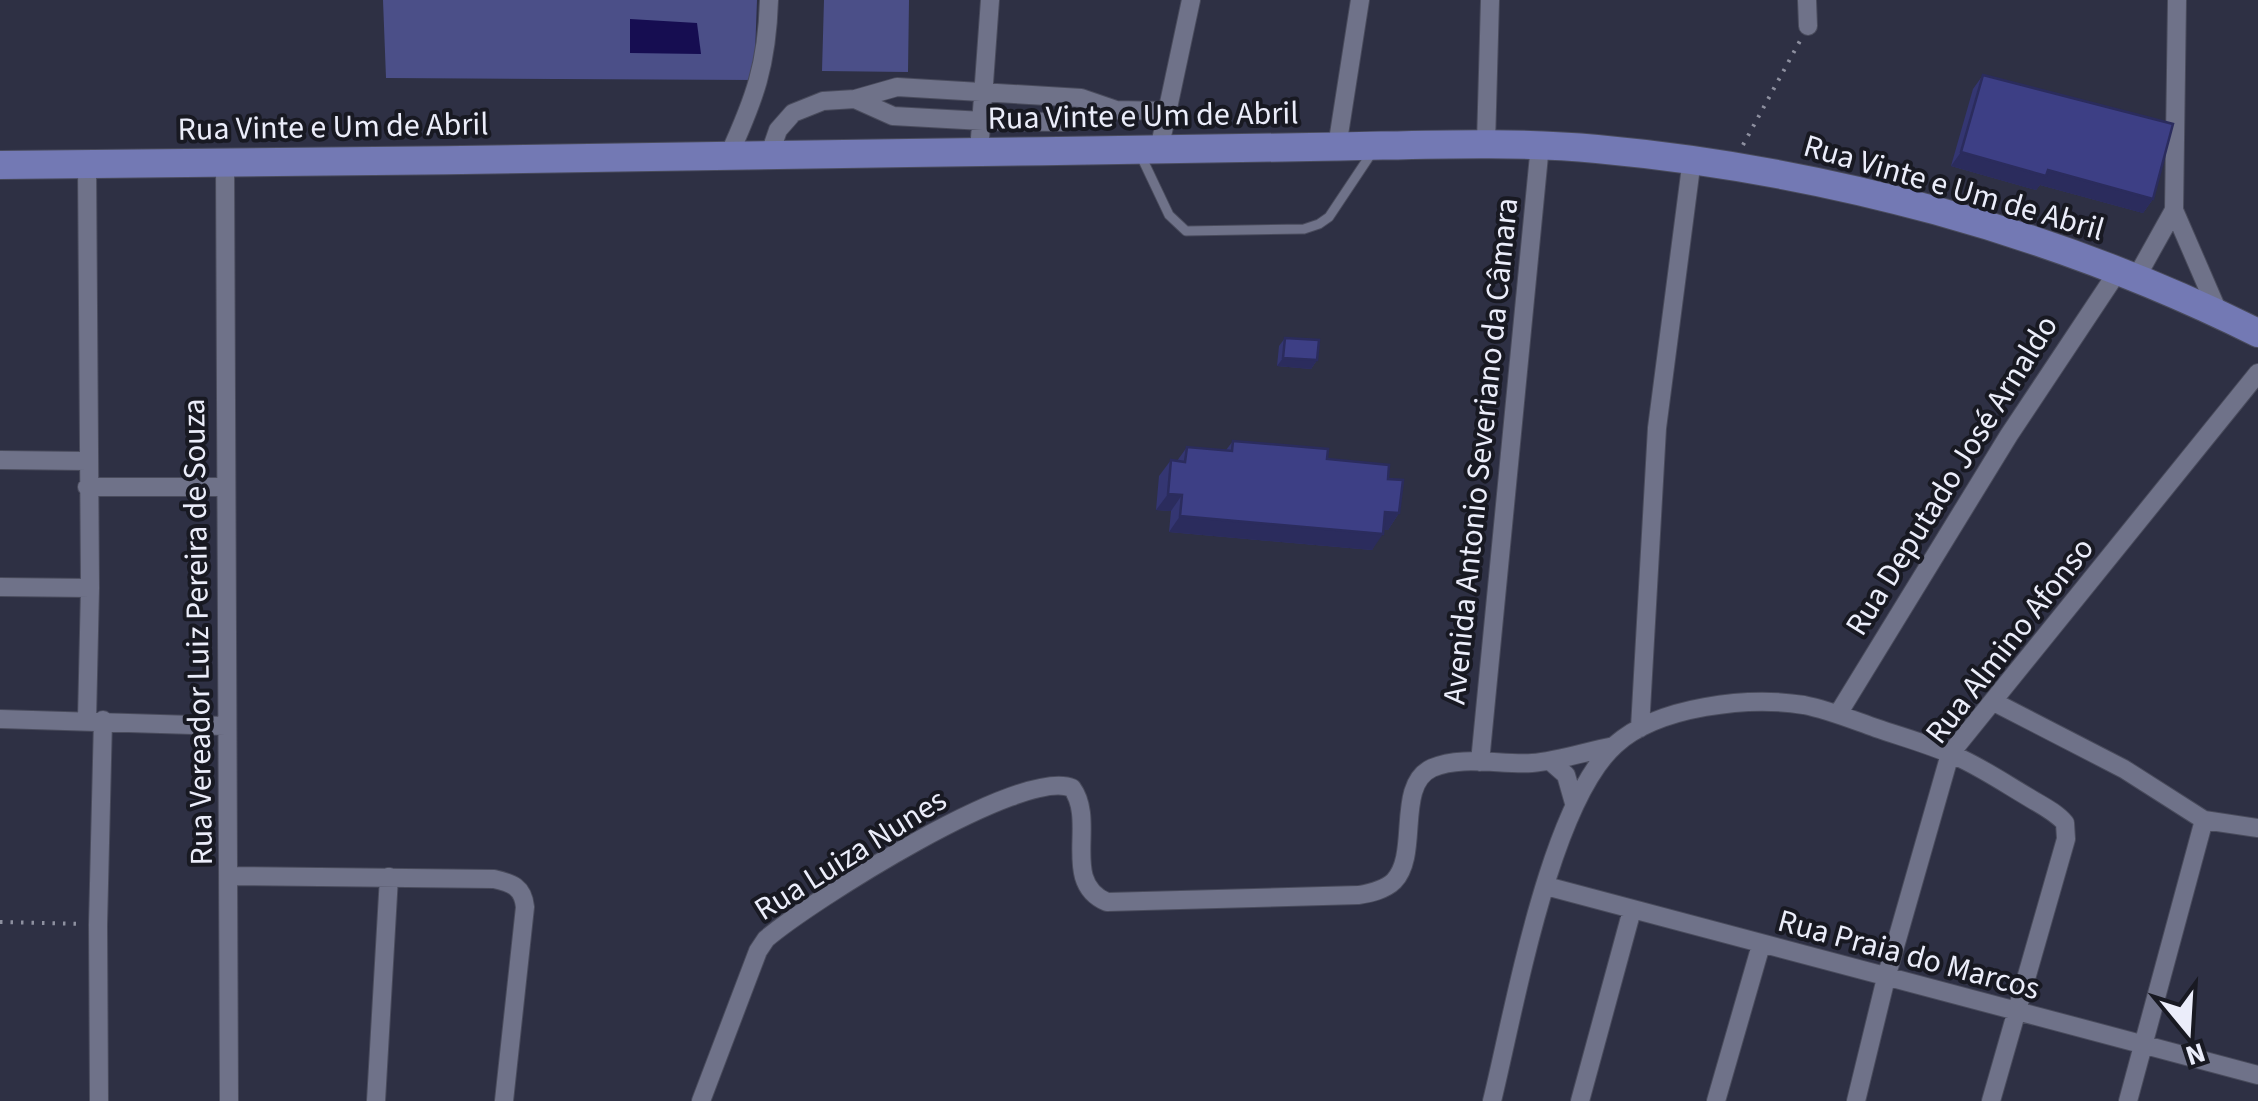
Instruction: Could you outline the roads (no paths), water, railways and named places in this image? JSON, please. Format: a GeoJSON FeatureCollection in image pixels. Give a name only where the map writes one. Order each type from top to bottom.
{"type":"FeatureCollection","features":[{"type":"Feature","properties":{"kind":"main road","name":"Rua Vinte e Um de Abril"},"geometry":{"type":"LineString","coordinates":[[0,165],[1540,145],[1733,164],[1856,190],[1959,218],[2127,274],[2258,333]]}},
{"type":"Feature","properties":{"kind":"street"},"geometry":{"type":"LineString","coordinates":[[728,156],[763,71],[769,0]]}},
{"type":"Feature","properties":{"kind":"street"},"geometry":{"type":"LineString","coordinates":[[980,152],[990,0]]}},
{"type":"Feature","properties":{"kind":"street"},"geometry":{"type":"LineString","coordinates":[[1148,150],[1166,111],[1191,0]]}},
{"type":"Feature","properties":{"kind":"street"},"geometry":{"type":"LineString","coordinates":[[1337,147],[1360,0]]}},
{"type":"Feature","properties":{"kind":"street"},"geometry":{"type":"LineString","coordinates":[[1486,143],[1490,0]]}},
{"type":"Feature","properties":{"kind":"street"},"geometry":{"type":"LineString","coordinates":[[1807,0],[1808,26]]}},
{"type":"Feature","properties":{"kind":"street"},"geometry":{"type":"LineString","coordinates":[[2177,0],[2174,210],[2219,314]]}},
{"type":"Feature","properties":{"kind":"street"},"geometry":{"type":"LineString","coordinates":[[769,156],[778,130],[793,113],[823,100],[855,98],[897,87],[1081,98],[1116,110]]}},
{"type":"Feature","properties":{"kind":"street"},"geometry":{"type":"LineString","coordinates":[[855,98],[893,116],[983,121],[1063,122],[1116,110],[1166,111]]}},
{"type":"Feature","properties":{"kind":"street","name":"Avenida Antonio Severiano da Câmara"},"geometry":{"type":"LineString","coordinates":[[1480,762],[1540,145]]}},
{"type":"Feature","properties":{"kind":"street"},"geometry":{"type":"LineString","coordinates":[[1640,728],[1656,428],[1692,159]]}},
{"type":"Feature","properties":{"kind":"street","name":"Rua Vereador Luiz Pereira de Souza"},"geometry":{"type":"LineString","coordinates":[[224,163],[229,1101]]}},
{"type":"Feature","properties":{"kind":"street"},"geometry":{"type":"LineString","coordinates":[[86,164],[87,487],[95,720],[99,1101]]}},
{"type":"Feature","properties":{"kind":"street","name":"Rua Deputado José Arnaldo"},"geometry":{"type":"LineString","coordinates":[[1838,714],[2009,435],[2174,210]]}},
{"type":"Feature","properties":{"kind":"street","name":"Rua Almino Afonso"},"geometry":{"type":"LineString","coordinates":[[1856,1101],[1886,978],[1950,754],[2258,373]]}},
{"type":"Feature","properties":{"kind":"street"},"geometry":{"type":"LineString","coordinates":[[0,460],[87,462]]}},
{"type":"Feature","properties":{"kind":"street"},"geometry":{"type":"LineString","coordinates":[[87,487],[224,487]]}},
{"type":"Feature","properties":{"kind":"street"},"geometry":{"type":"LineString","coordinates":[[0,587],[90,588]]}},
{"type":"Feature","properties":{"kind":"street"},"geometry":{"type":"LineString","coordinates":[[1492,1101],[1546,886],[1574,804],[1614,746],[1640,728],[1678,713],[1774,702],[1838,714],[1950,754],[2038,803],[2060,817],[2066,826],[2066,839],[1992,1101]]}},
{"type":"Feature","properties":{"kind":"street"},"geometry":{"type":"LineString","coordinates":[[1994,702],[2124,769],[2204,820],[2258,828]]}},
{"type":"Feature","properties":{"kind":"street"},"geometry":{"type":"LineString","coordinates":[[0,719],[225,726]]}},
{"type":"Feature","properties":{"kind":"street"},"geometry":{"type":"LineString","coordinates":[[1480,762],[1550,761],[1614,746]]}},
{"type":"Feature","properties":{"kind":"street"},"geometry":{"type":"LineString","coordinates":[[1550,761],[1566,775],[1574,804]]}},
{"type":"Feature","properties":{"kind":"street","name":"Rua Luiza Nunes"},"geometry":{"type":"LineString","coordinates":[[700,1101],[766,939],[884,860],[942,827],[1012,795],[1056,785],[1072,788],[1083,808],[1083,878],[1095,895],[1106,902],[1359,896],[1393,882],[1400,870],[1412,798],[1422,776],[1432,768],[1480,762]]}},
{"type":"Feature","properties":{"kind":"street"},"geometry":{"type":"LineString","coordinates":[[2128,1101],[2204,820]]}},
{"type":"Feature","properties":{"kind":"street"},"geometry":{"type":"LineString","coordinates":[[230,876],[494,878],[520,890],[524,907],[504,1101]]}},
{"type":"Feature","properties":{"kind":"street"},"geometry":{"type":"LineString","coordinates":[[376,1101],[389,877]]}},
{"type":"Feature","properties":{"kind":"street","name":"Rua Praia do Marcos"},"geometry":{"type":"LineString","coordinates":[[1546,886],[2016,1014],[2258,1075]]}},
{"type":"Feature","properties":{"kind":"street"},"geometry":{"type":"LineString","coordinates":[[1580,1101],[1632,910]]}},
{"type":"Feature","properties":{"kind":"street"},"geometry":{"type":"LineString","coordinates":[[1716,1101],[1761,945]]}},
{"type":"Feature","properties":{"kind":"lane"},"geometry":{"type":"LineString","coordinates":[[1148,150],[1169,215],[1186,231],[1304,228],[1319,224],[1343,198],[1376,146]]}}]}
